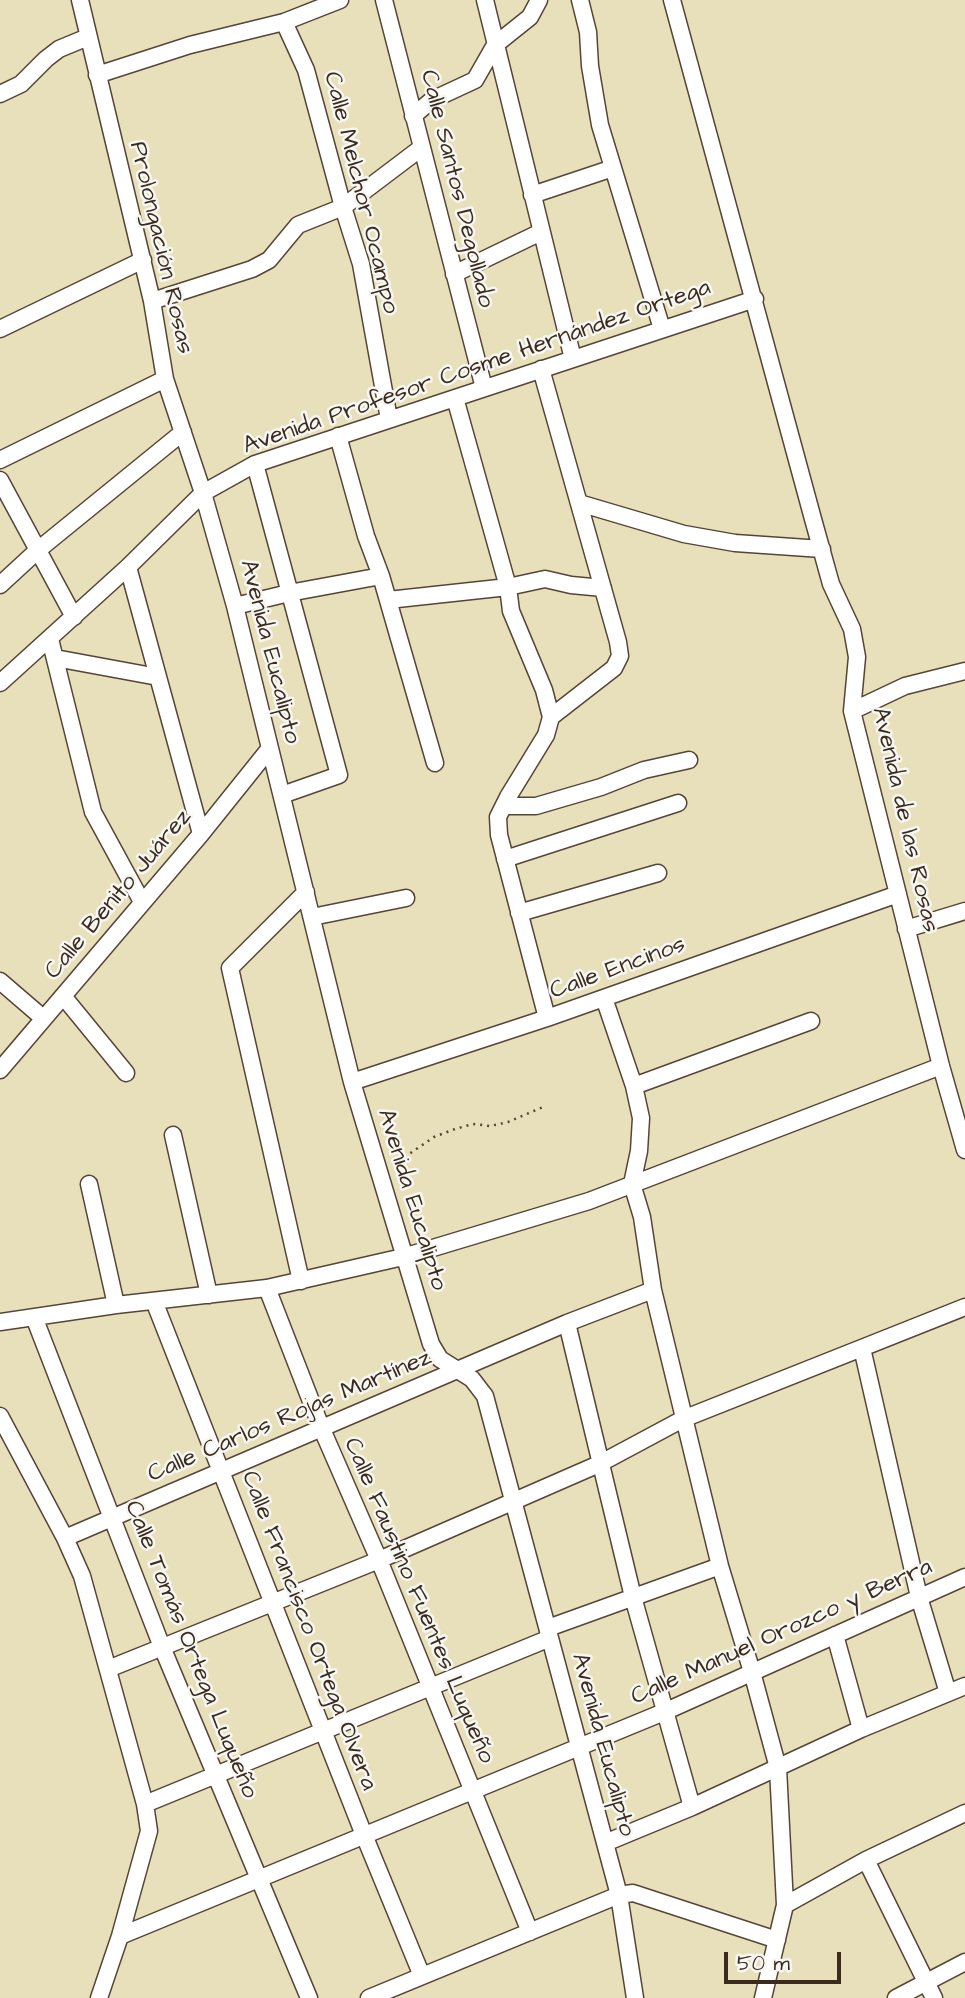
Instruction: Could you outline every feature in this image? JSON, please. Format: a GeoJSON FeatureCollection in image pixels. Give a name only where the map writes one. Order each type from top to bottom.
{"type":"FeatureCollection","features":[{"type":"Feature","properties":{"kind":"street"},"geometry":{"type":"LineString","coordinates":[[97,75],[190,45],[284,22],[340,0]]}},
{"type":"Feature","properties":{"kind":"street","name":"Calle Santos Degollado"},"geometry":{"type":"LineString","coordinates":[[384,0],[484,388]]}},
{"type":"Feature","properties":{"kind":"street"},"geometry":{"type":"LineString","coordinates":[[485,0],[573,359]]}},
{"type":"Feature","properties":{"kind":"street"},"geometry":{"type":"LineString","coordinates":[[413,116],[432,100],[475,79],[495,46],[530,17],[539,0]]}},
{"type":"Feature","properties":{"kind":"street"},"geometry":{"type":"LineString","coordinates":[[580,0],[588,32],[590,66],[600,125],[662,329]]}},
{"type":"Feature","properties":{"kind":"street","name":"Avenida de las Rosas"},"geometry":{"type":"LineString","coordinates":[[672,0],[822,549],[836,595],[852,629],[857,657],[852,711],[941,1066],[965,1150]]}},
{"type":"Feature","properties":{"kind":"street","name":"Prolongación Rosas"},"geometry":{"type":"LineString","coordinates":[[81,5],[152,300],[165,379],[203,493]]}},
{"type":"Feature","properties":{"kind":"street","name":"Calle Melchor Ocampo"},"geometry":{"type":"LineString","coordinates":[[284,22],[306,70],[361,264],[389,419]]}},
{"type":"Feature","properties":{"kind":"street"},"geometry":{"type":"LineString","coordinates":[[0,94],[21,85],[46,58],[59,49],[88,37]]}},
{"type":"Feature","properties":{"kind":"street"},"geometry":{"type":"LineString","coordinates":[[152,300],[252,269],[269,260],[298,225],[343,207],[421,148]]}},
{"type":"Feature","properties":{"kind":"street"},"geometry":{"type":"LineString","coordinates":[[532,195],[613,168]]}},
{"type":"Feature","properties":{"kind":"street"},"geometry":{"type":"LineString","coordinates":[[454,274],[541,232]]}},
{"type":"Feature","properties":{"kind":"street"},"geometry":{"type":"LineString","coordinates":[[0,329],[142,260]]}},
{"type":"Feature","properties":{"kind":"street","name":"Avenida Profesor Cosme Hernández Ortega"},"geometry":{"type":"LineString","coordinates":[[0,684],[128,567],[203,493],[255,464],[755,299]]}},
{"type":"Feature","properties":{"kind":"street"},"geometry":{"type":"LineString","coordinates":[[541,369],[620,656],[614,668],[551,716]]}},
{"type":"Feature","properties":{"kind":"street"},"geometry":{"type":"LineString","coordinates":[[0,460],[165,379]]}},
{"type":"Feature","properties":{"kind":"street"},"geometry":{"type":"LineString","coordinates":[[455,398],[508,587],[511,611],[544,690],[551,716],[546,735],[498,817],[499,835],[547,1018]]}},
{"type":"Feature","properties":{"kind":"street"},"geometry":{"type":"LineString","coordinates":[[0,585],[38,550],[183,432]]}},
{"type":"Feature","properties":{"kind":"street"},"geometry":{"type":"LineString","coordinates":[[338,436],[435,763]]}},
{"type":"Feature","properties":{"kind":"street"},"geometry":{"type":"LineString","coordinates":[[255,464],[339,775],[282,795]]}},
{"type":"Feature","properties":{"kind":"street"},"geometry":{"type":"LineString","coordinates":[[0,480],[74,617]]}},
{"type":"Feature","properties":{"kind":"street","name":"Avenida Eucalipto"},"geometry":{"type":"LineString","coordinates":[[203,493],[235,606],[352,1082],[403,1257],[431,1344],[440,1359],[472,1379],[485,1395],[619,1895],[635,1998]]}},
{"type":"Feature","properties":{"kind":"street"},"geometry":{"type":"LineString","coordinates":[[579,503],[684,534],[735,543],[822,549]]}},
{"type":"Feature","properties":{"kind":"street"},"geometry":{"type":"LineString","coordinates":[[128,567],[201,834]]}},
{"type":"Feature","properties":{"kind":"street"},"geometry":{"type":"LineString","coordinates":[[235,606],[381,576]]}},
{"type":"Feature","properties":{"kind":"street"},"geometry":{"type":"LineString","coordinates":[[388,600],[508,587],[545,579],[603,588]]}},
{"type":"Feature","properties":{"kind":"street"},"geometry":{"type":"LineString","coordinates":[[50,639],[93,812],[142,902]]}},
{"type":"Feature","properties":{"kind":"street"},"geometry":{"type":"LineString","coordinates":[[55,658],[158,677]]}},
{"type":"Feature","properties":{"kind":"street"},"geometry":{"type":"LineString","coordinates":[[852,711],[905,686],[965,671]]}},
{"type":"Feature","properties":{"kind":"street","name":"Calle Benito Juárez"},"geometry":{"type":"LineString","coordinates":[[0,1070],[201,834],[270,748]]}},
{"type":"Feature","properties":{"kind":"street"},"geometry":{"type":"LineString","coordinates":[[504,806],[536,806],[601,787],[644,770],[689,760]]}},
{"type":"Feature","properties":{"kind":"street"},"geometry":{"type":"LineString","coordinates":[[505,859],[678,803]]}},
{"type":"Feature","properties":{"kind":"street"},"geometry":{"type":"LineString","coordinates":[[519,914],[659,873]]}},
{"type":"Feature","properties":{"kind":"street"},"geometry":{"type":"LineString","coordinates":[[301,1280],[230,968],[306,892]]}},
{"type":"Feature","properties":{"kind":"street","name":"Calle Encinos"},"geometry":{"type":"LineString","coordinates":[[352,1082],[547,1018],[898,894]]}},
{"type":"Feature","properties":{"kind":"street"},"geometry":{"type":"LineString","coordinates":[[312,917],[406,898]]}},
{"type":"Feature","properties":{"kind":"street"},"geometry":{"type":"LineString","coordinates":[[906,929],[965,911]]}},
{"type":"Feature","properties":{"kind":"street"},"geometry":{"type":"LineString","coordinates":[[0,981],[43,1017]]}},
{"type":"Feature","properties":{"kind":"street"},"geometry":{"type":"LineString","coordinates":[[63,996],[126,1073]]}},
{"type":"Feature","properties":{"kind":"street"},"geometry":{"type":"LineString","coordinates":[[604,998],[634,1086],[641,1118],[639,1151],[632,1185],[642,1217],[653,1290],[720,1566],[778,1768],[785,1905],[763,1998]]}},
{"type":"Feature","properties":{"kind":"street"},"geometry":{"type":"LineString","coordinates":[[634,1086],[811,1021]]}},
{"type":"Feature","properties":{"kind":"street"},"geometry":{"type":"LineString","coordinates":[[0,1322],[116,1305],[267,1288],[403,1257],[589,1201],[941,1066]]}},
{"type":"Feature","properties":{"kind":"street"},"geometry":{"type":"LineString","coordinates":[[173,1135],[209,1295]]}},
{"type":"Feature","properties":{"kind":"street"},"geometry":{"type":"LineString","coordinates":[[89,1184],[116,1305]]}},
{"type":"Feature","properties":{"kind":"street","name":"Calle Faustino Fuentes Luqueño"},"geometry":{"type":"LineString","coordinates":[[267,1288],[321,1427],[379,1560],[530,1932]]}},
{"type":"Feature","properties":{"kind":"street","name":"Calle Carlos Rojas Martínez"},"geometry":{"type":"LineString","coordinates":[[65,1538],[566,1323],[653,1290]]}},
{"type":"Feature","properties":{"kind":"street","name":"Calle Francisco Ortega Olvera"},"geometry":{"type":"LineString","coordinates":[[154,1301],[422,1976]]}},
{"type":"Feature","properties":{"kind":"street"},"geometry":{"type":"LineString","coordinates":[[107,1670],[379,1560],[599,1464],[683,1419],[965,1307]]}},
{"type":"Feature","properties":{"kind":"street","name":"Calle Tomás Ortega Luqueño"},"geometry":{"type":"LineString","coordinates":[[34,1317],[162,1647],[309,1998]]}},
{"type":"Feature","properties":{"kind":"street"},"geometry":{"type":"LineString","coordinates":[[566,1323],[633,1598],[692,1807]]}},
{"type":"Feature","properties":{"kind":"street"},"geometry":{"type":"LineString","coordinates":[[862,1348],[919,1597],[948,1692]]}},
{"type":"Feature","properties":{"kind":"street"},"geometry":{"type":"LineString","coordinates":[[0,1416],[65,1538],[82,1576],[145,1804],[149,1831],[100,1998]]}},
{"type":"Feature","properties":{"kind":"street"},"geometry":{"type":"LineString","coordinates":[[145,1804],[429,1688],[633,1598],[720,1566]]}},
{"type":"Feature","properties":{"kind":"street","name":"Calle Manuel Orozco y Berra"},"geometry":{"type":"LineString","coordinates":[[120,1936],[664,1712],[965,1577]]}},
{"type":"Feature","properties":{"kind":"street"},"geometry":{"type":"LineString","coordinates":[[835,1635],[862,1729]]}},
{"type":"Feature","properties":{"kind":"street"},"geometry":{"type":"LineString","coordinates":[[605,1843],[965,1686]]}},
{"type":"Feature","properties":{"kind":"street"},"geometry":{"type":"LineString","coordinates":[[785,1905],[866,1860],[965,1813]]}},
{"type":"Feature","properties":{"kind":"street"},"geometry":{"type":"LineString","coordinates":[[866,1860],[934,1998]]}},
{"type":"Feature","properties":{"kind":"street"},"geometry":{"type":"LineString","coordinates":[[369,1998],[619,1895],[633,1893],[777,1940]]}},
{"type":"Feature","properties":{"kind":"street"},"geometry":{"type":"LineString","coordinates":[[896,1998],[965,1962]]}},
{"type":"Feature","properties":{"kind":"path"},"geometry":{"type":"LineString","coordinates":[[379,1176],[434,1137],[473,1124],[490,1126],[508,1122],[543,1107]]}}]}
